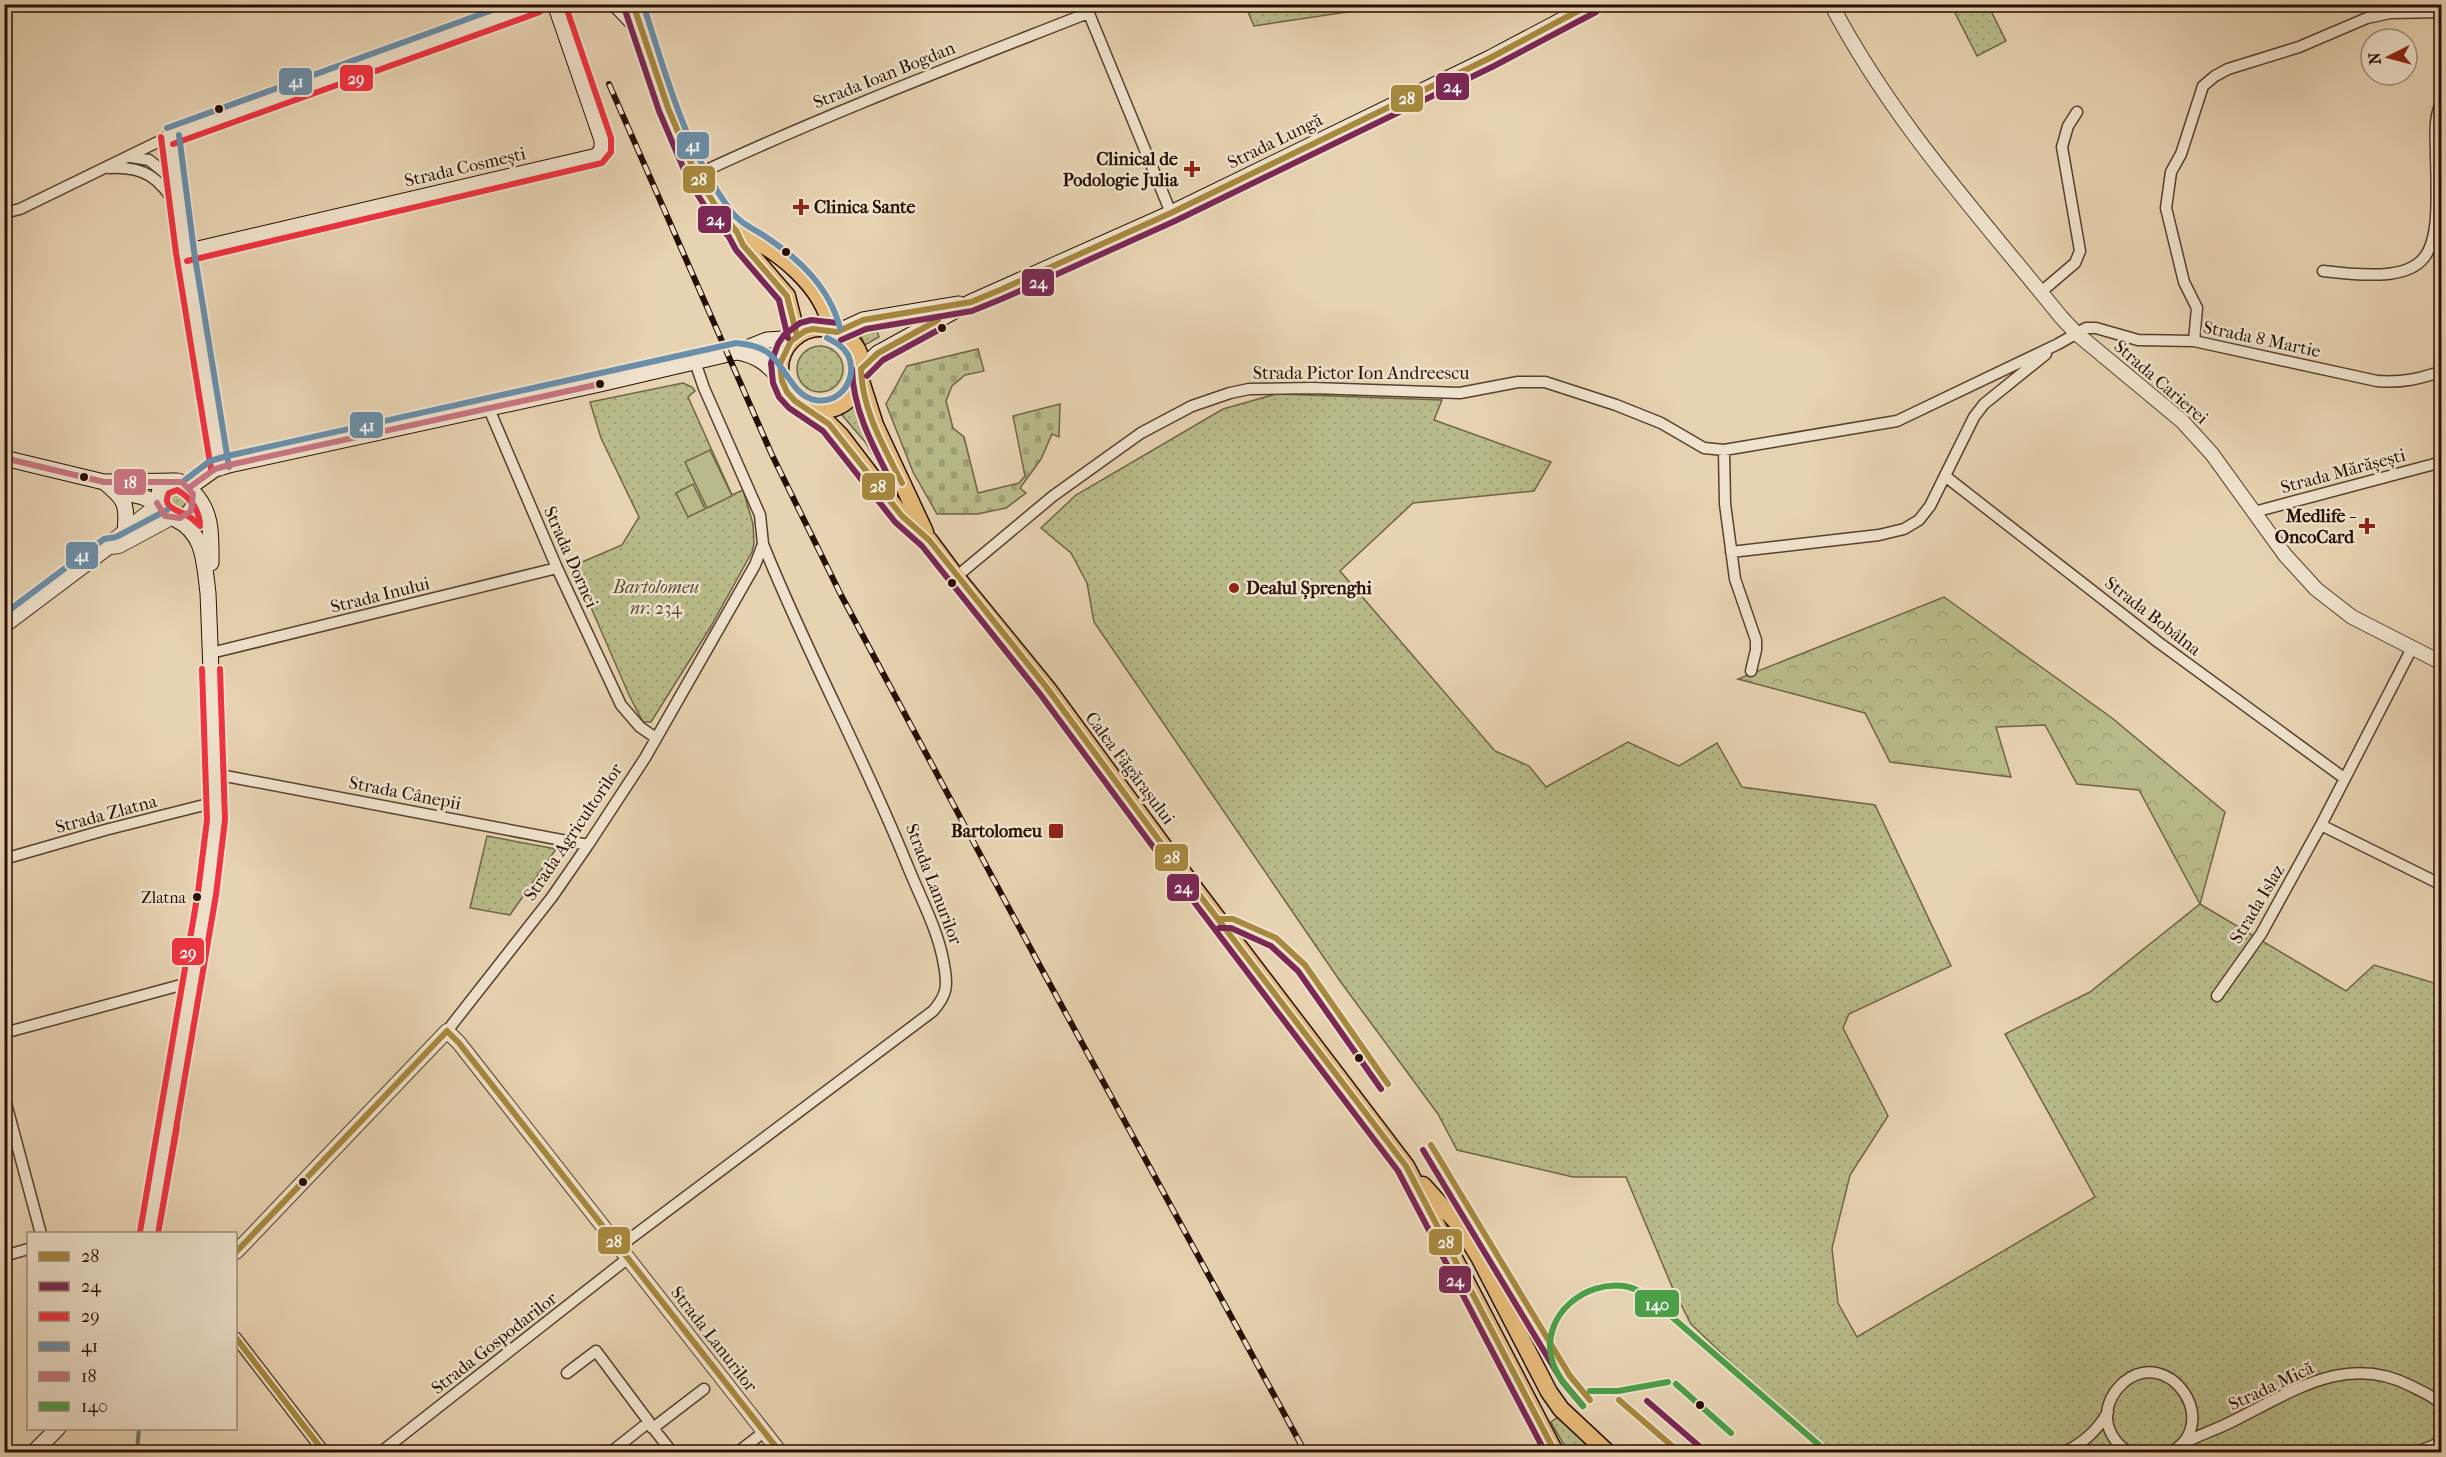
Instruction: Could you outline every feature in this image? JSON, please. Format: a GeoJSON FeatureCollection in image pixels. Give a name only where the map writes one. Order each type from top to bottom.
{"type":"FeatureCollection","features":[{"type":"Feature","properties":{"kind":"main road"},"geometry":{"type":"LineString","coordinates":[[220,468],[185,252],[170,136],[537,4]]}},
{"type":"Feature","properties":{"kind":"main road","name":"Strada Cosmești"},"geometry":{"type":"LineString","coordinates":[[185,252],[597,156],[602,149],[602,140],[555,4]]}},
{"type":"Feature","properties":{"kind":"main road"},"geometry":{"type":"LineString","coordinates":[[615,4],[642,32]]}},
{"type":"Feature","properties":{"kind":"main road"},"geometry":{"type":"LineString","coordinates":[[633,4],[668,108],[696,175],[717,208],[737,232],[742,245],[786,296],[794,338],[782,356],[780,364],[782,381]]}},
{"type":"Feature","properties":{"kind":"main road","name":"Strada Lungă"},"geometry":{"type":"LineString","coordinates":[[861,374],[878,352],[971,302],[1171,213],[1490,58],[1592,4]]}},
{"type":"Feature","properties":{"kind":"main road"},"geometry":{"type":"LineString","coordinates":[[737,232],[779,256],[807,283],[822,302],[834,331]]}},
{"type":"Feature","properties":{"kind":"main road","name":"Strada Lungă"},"geometry":{"type":"LineString","coordinates":[[834,331],[863,320],[971,302]]}},
{"type":"Feature","properties":{"kind":"main road"},"geometry":{"type":"LineString","coordinates":[[192,490],[220,468],[695,362],[737,352],[766,340],[794,338],[813,329],[834,331],[845,336],[857,351],[861,374],[857,388],[844,403],[825,410],[806,407],[787,392],[782,381],[764,361],[737,352]]}},
{"type":"Feature","properties":{"kind":"main road","name":"Calea Făgărașului"},"geometry":{"type":"LineString","coordinates":[[861,374],[869,410],[929,540],[956,577],[1047,688],[1195,889],[1406,1166],[1555,1452]]}},
{"type":"Feature","properties":{"kind":"main road","name":"Calea Făgărașului"},"geometry":{"type":"LineString","coordinates":[[806,407],[841,436],[902,516],[929,540]]}},
{"type":"Feature","properties":{"kind":"main road"},"geometry":{"type":"LineString","coordinates":[[4,458],[144,497],[157,504],[163,514],[189,526],[197,537],[204,558],[211,653],[216,802],[212,858],[149,1232]]}},
{"type":"Feature","properties":{"kind":"main road"},"geometry":{"type":"LineString","coordinates":[[109,486],[172,481],[182,482],[192,490],[209,515],[211,570],[208,593]]}},
{"type":"Feature","properties":{"kind":"main road"},"geometry":{"type":"LineString","coordinates":[[157,504],[160,489],[172,481]]}},
{"type":"Feature","properties":{"kind":"main road"},"geometry":{"type":"LineString","coordinates":[[109,486],[125,503],[127,514],[125,531]]}},
{"type":"Feature","properties":{"kind":"main road"},"geometry":{"type":"LineString","coordinates":[[173,518],[184,517],[191,510],[195,502],[192,490]]}},
{"type":"Feature","properties":{"kind":"main road"},"geometry":{"type":"LineString","coordinates":[[1406,1166],[1460,1226],[1479,1257],[1549,1392],[1569,1416],[1606,1452]]}},
{"type":"Feature","properties":{"kind":"main road"},"geometry":{"type":"LineString","coordinates":[[34,1452],[56,1430]]}},
{"type":"Feature","properties":{"kind":"street","name":"Strada Carierei"},"geometry":{"type":"LineString","coordinates":[[1831,4],[1882,90],[1918,142],[1954,190],[2076,333],[2182,420],[2212,454],[2300,573],[2333,604],[2352,617],[2442,663]]}},
{"type":"Feature","properties":{"kind":"street"},"geometry":{"type":"LineString","coordinates":[[1086,9],[1171,213]]}},
{"type":"Feature","properties":{"kind":"street","name":"Strada Ioan Bogdan"},"geometry":{"type":"LineString","coordinates":[[696,175],[779,136],[1086,9]]}},
{"type":"Feature","properties":{"kind":"street"},"geometry":{"type":"LineString","coordinates":[[2194,341],[2197,308],[2184,282],[2166,208],[2171,172],[2181,154],[2203,86],[2228,69],[2299,47],[2367,18],[2390,13],[2442,12]]}},
{"type":"Feature","properties":{"kind":"street"},"geometry":{"type":"LineString","coordinates":[[2323,271],[2368,276],[2392,275],[2411,270],[2423,262],[2431,249],[2435,233],[2436,116],[2442,101]]}},
{"type":"Feature","properties":{"kind":"street"},"geometry":{"type":"LineString","coordinates":[[2041,292],[2075,263],[2080,251],[2062,147],[2067,126],[2077,112]]}},
{"type":"Feature","properties":{"kind":"street"},"geometry":{"type":"LineString","coordinates":[[6,212],[20,209],[170,136]]}},
{"type":"Feature","properties":{"kind":"street"},"geometry":{"type":"LineString","coordinates":[[128,157],[136,156],[149,160],[175,181]]}},
{"type":"Feature","properties":{"kind":"street"},"geometry":{"type":"LineString","coordinates":[[105,168],[134,169],[146,172],[165,188],[179,210]]}},
{"type":"Feature","properties":{"kind":"street","name":"Strada 8 Martie"},"geometry":{"type":"LineString","coordinates":[[2076,333],[2086,327],[2138,340],[2194,341],[2377,381],[2420,379],[2442,371]]}},
{"type":"Feature","properties":{"kind":"street","name":"Strada Pictor Ion Andreescu"},"geometry":{"type":"LineString","coordinates":[[956,577],[1053,496],[1141,433],[1192,406],[1240,391],[1312,388],[1460,393],[1518,382],[1545,382],[1616,405],[1661,423],[1704,448],[1724,450],[1897,421],[2058,344],[2076,333]]}},
{"type":"Feature","properties":{"kind":"street"},"geometry":{"type":"LineString","coordinates":[[1731,552],[1870,536],[1904,529],[1919,520],[1930,506],[1964,433],[1984,404],[2058,344]]}},
{"type":"Feature","properties":{"kind":"street","name":"Strada Agricultorilor"},"geometry":{"type":"LineString","coordinates":[[237,1251],[447,1031],[552,897],[656,738],[755,565],[763,544],[760,515],[704,388],[695,362]]}},
{"type":"Feature","properties":{"kind":"street","name":"Strada Dornei"},"geometry":{"type":"LineString","coordinates":[[489,409],[557,568],[621,705],[640,727],[656,738]]}},
{"type":"Feature","properties":{"kind":"street"},"geometry":{"type":"LineString","coordinates":[[1724,450],[1725,504],[1736,585],[1756,640],[1756,650],[1750,671]]}},
{"type":"Feature","properties":{"kind":"street","name":"Strada Mărășești"},"geometry":{"type":"LineString","coordinates":[[2254,512],[2442,462]]}},
{"type":"Feature","properties":{"kind":"street","name":"Strada Bobâlna"},"geometry":{"type":"LineString","coordinates":[[1945,476],[2158,642],[2344,778]]}},
{"type":"Feature","properties":{"kind":"street"},"geometry":{"type":"LineString","coordinates":[[4,626],[109,547],[157,504]]}},
{"type":"Feature","properties":{"kind":"street"},"geometry":{"type":"LineString","coordinates":[[109,547],[119,546],[173,518]]}},
{"type":"Feature","properties":{"kind":"street","name":"Strada Lanurilor"},"geometry":{"type":"LineString","coordinates":[[623,1253],[933,1011],[944,998],[945,993],[946,976],[941,948],[887,814],[763,544]]}},
{"type":"Feature","properties":{"kind":"street","name":"Strada Inului"},"geometry":{"type":"LineString","coordinates":[[211,653],[557,568]]}},
{"type":"Feature","properties":{"kind":"street","name":"Strada Islaz"},"geometry":{"type":"LineString","coordinates":[[2217,996],[2261,934],[2321,825],[2412,648]]}},
{"type":"Feature","properties":{"kind":"street","name":"Strada Cânepii"},"geometry":{"type":"LineString","coordinates":[[215,774],[588,845]]}},
{"type":"Feature","properties":{"kind":"street","name":"Strada Zlatna"},"geometry":{"type":"LineString","coordinates":[[4,859],[216,802]]}},
{"type":"Feature","properties":{"kind":"street"},"geometry":{"type":"LineString","coordinates":[[2321,825],[2442,885]]}},
{"type":"Feature","properties":{"kind":"street"},"geometry":{"type":"LineString","coordinates":[[4,1033],[192,982]]}},
{"type":"Feature","properties":{"kind":"street","name":"Strada Lanurilor"},"geometry":{"type":"LineString","coordinates":[[447,1031],[459,1043],[780,1452]]}},
{"type":"Feature","properties":{"kind":"street"},"geometry":{"type":"LineString","coordinates":[[4,1096],[41,1232]]}},
{"type":"Feature","properties":{"kind":"street"},"geometry":{"type":"LineString","coordinates":[[4,1256],[27,1249]]}},
{"type":"Feature","properties":{"kind":"street","name":"Strada Gospodarilor"},"geometry":{"type":"LineString","coordinates":[[381,1452],[623,1253]]}},
{"type":"Feature","properties":{"kind":"street"},"geometry":{"type":"LineString","coordinates":[[237,1339],[324,1452]]}},
{"type":"Feature","properties":{"kind":"street"},"geometry":{"type":"LineString","coordinates":[[567,1373],[596,1351],[672,1452]]}},
{"type":"Feature","properties":{"kind":"street","name":"Strada Mică"},"geometry":{"type":"LineString","coordinates":[[2171,1452],[2182,1443],[2214,1431],[2310,1383],[2340,1374],[2363,1372],[2383,1376],[2406,1383],[2442,1405]]}},
{"type":"Feature","properties":{"kind":"street"},"geometry":{"type":"LineString","coordinates":[[2127,1452],[2116,1442],[2109,1429],[2108,1412],[2110,1400],[2118,1388],[2129,1379],[2142,1374],[2157,1374],[2170,1378],[2182,1388],[2189,1400],[2193,1413],[2191,1427]]}},
{"type":"Feature","properties":{"kind":"street"},"geometry":{"type":"LineString","coordinates":[[611,1452],[704,1389]]}},
{"type":"Feature","properties":{"kind":"street"},"geometry":{"type":"LineString","coordinates":[[2065,1452],[2089,1438],[2108,1412]]}},
{"type":"Feature","properties":{"kind":"street","name":"Strada Mică"},"geometry":{"type":"LineString","coordinates":[[2182,1443],[2191,1427],[2203,1431],[2214,1431]]}},
{"type":"Feature","properties":{"kind":"street"},"geometry":{"type":"LineString","coordinates":[[738,1452],[764,1432]]}},
{"type":"Feature","properties":{"kind":"street"},"geometry":{"type":"LineString","coordinates":[[2417,1452],[2442,1442]]}},
{"type":"Feature","properties":{"kind":"street"},"geometry":{"type":"LineString","coordinates":[[2104,1452],[2127,1452]]}},
{"type":"Feature","properties":{"kind":"green space"},"geometry":{"type":"Polygon","coordinates":[[[1245,5],[1383,5],[1254,26],[1245,5]]]}},
{"type":"Feature","properties":{"kind":"green space"},"geometry":{"type":"Polygon","coordinates":[[[1951,5],[1988,5],[2006,41],[1977,56],[1951,5]]]}},
{"type":"Feature","properties":{"kind":"green space"},"geometry":{"type":"Polygon","coordinates":[[[875,325],[879,337],[865,345],[858,329],[875,325]]]}},
{"type":"Feature","properties":{"kind":"green space"},"geometry":{"type":"Polygon","coordinates":[[[820,346],[836,353],[843,369],[836,385],[820,392],[804,385],[797,369],[804,353],[820,346]]]}},
{"type":"Feature","properties":{"kind":"green space"},"geometry":{"type":"Polygon","coordinates":[[[978,349],[984,371],[965,375],[952,386],[946,401],[953,428],[964,437],[978,493],[1019,483],[1025,476],[1013,416],[1060,404],[1059,437],[1052,434],[1041,459],[1020,488],[1026,493],[1006,508],[977,514],[937,514],[913,472],[886,404],[907,366],[978,349]]]}},
{"type":"Feature","properties":{"kind":"green space","name":"Bartolomeu nr. 234"},"geometry":{"type":"Polygon","coordinates":[[[683,383],[695,391],[688,397],[732,495],[743,490],[753,524],[754,544],[752,552],[710,628],[651,722],[643,722],[573,566],[622,545],[639,517],[601,438],[590,402],[683,383]]]}},
{"type":"Feature","properties":{"kind":"green space"},"geometry":{"type":"Polygon","coordinates":[[[1276,394],[1442,400],[1434,420],[1551,462],[1534,491],[1413,503],[1340,571],[1495,751],[1529,766],[1546,787],[1628,742],[1679,766],[1717,743],[1742,787],[1875,805],[1951,966],[1849,1014],[1843,1028],[1888,1116],[1850,1175],[1832,1248],[1838,1303],[1857,1337],[2095,1197],[2005,1034],[2090,992],[2200,904],[2346,991],[2374,965],[2441,985],[2441,1443],[2420,1452],[1825,1452],[1691,1324],[1673,1289],[1626,1177],[1573,1177],[1457,1150],[1438,1114],[1340,981],[1094,622],[1087,583],[1071,553],[1041,528],[1076,495],[1223,409],[1276,394]]]}},
{"type":"Feature","properties":{"kind":"green space"},"geometry":{"type":"Polygon","coordinates":[[[858,401],[891,480],[889,482],[866,443],[842,415],[858,401]]]}},
{"type":"Feature","properties":{"kind":"green space"},"geometry":{"type":"Polygon","coordinates":[[[710,450],[732,496],[707,508],[685,462],[710,450]]]}},
{"type":"Feature","properties":{"kind":"green space"},"geometry":{"type":"Polygon","coordinates":[[[693,484],[705,509],[688,517],[676,493],[693,484]]]}},
{"type":"Feature","properties":{"kind":"green space"},"geometry":{"type":"Polygon","coordinates":[[[176,489],[186,496],[187,500],[180,510],[176,511],[166,504],[165,500],[172,490],[176,489]]]}},
{"type":"Feature","properties":{"kind":"green space"},"geometry":{"type":"Polygon","coordinates":[[[1944,597],[2112,718],[2225,812],[2200,904],[2139,790],[2077,784],[2045,725],[1996,727],[2011,777],[1890,762],[1865,713],[1738,679],[1944,597]]]}},
{"type":"Feature","properties":{"kind":"green space"},"geometry":{"type":"Polygon","coordinates":[[[487,836],[556,849],[510,915],[470,908],[487,836]]]}},
{"type":"Feature","properties":{"kind":"green space"},"geometry":{"type":"Polygon","coordinates":[[[1558,1417],[1598,1452],[1568,1452],[1551,1422],[1558,1417]]]}},
{"type":"Feature","properties":{"kind":"waterway"},"geometry":{"type":"LineString","coordinates":[[137,1452],[139,1430]]}},
{"type":"Feature","properties":{"kind":"railway"},"geometry":{"type":"LineString","coordinates":[[609,84],[772,455],[841,595],[1305,1452]]}},
{"type":"Feature","properties":{"kind":"transit line","name":"41"},"geometry":{"type":"LineString","coordinates":[[167,128],[509,4]]}},
{"type":"Feature","properties":{"kind":"transit line","name":"29"},"geometry":{"type":"LineString","coordinates":[[187,261],[602,163],[611,152],[611,138],[565,4]]}},
{"type":"Feature","properties":{"kind":"transit line","name":"28"},"geometry":{"type":"LineString","coordinates":[[633,4],[668,108],[696,175],[717,208],[737,232],[743,245],[787,296],[797,336]]}},
{"type":"Feature","properties":{"kind":"transit line","name":"41"},"geometry":{"type":"LineString","coordinates":[[643,4],[678,111],[700,162],[714,186],[738,218],[788,253],[810,274],[828,299],[840,328]]}},
{"type":"Feature","properties":{"kind":"transit line","name":"28"},"geometry":{"type":"LineString","coordinates":[[837,332],[863,320],[971,302],[1000,290],[1171,213],[1490,58],[1591,4]]}},
{"type":"Feature","properties":{"kind":"transit line","name":"24"},"geometry":{"type":"LineString","coordinates":[[624,7],[659,111],[688,179],[736,250],[779,300],[788,338]]}},
{"type":"Feature","properties":{"kind":"transit line","name":"29"},"geometry":{"type":"LineString","coordinates":[[173,144],[540,12]]}},
{"type":"Feature","properties":{"kind":"transit line","name":"24"},"geometry":{"type":"LineString","coordinates":[[841,340],[866,329],[972,311],[1004,298],[1175,221],[1494,66],[1596,12]]}},
{"type":"Feature","properties":{"kind":"transit line","name":"41"},"geometry":{"type":"LineString","coordinates":[[179,135],[194,251],[229,467]]}},
{"type":"Feature","properties":{"kind":"transit line","name":"29"},"geometry":{"type":"LineString","coordinates":[[161,137],[176,253],[211,469]]}},
{"type":"Feature","properties":{"kind":"transit line","name":"24"},"geometry":{"type":"LineString","coordinates":[[838,323],[811,320],[800,323],[784,335],[771,363],[773,383],[779,397],[789,408],[823,431],[895,522],[922,546],[1040,694],[1398,1171],[1545,1452]]}},
{"type":"Feature","properties":{"kind":"transit line","name":"28"},"geometry":{"type":"LineString","coordinates":[[861,369],[878,353],[938,320]]}},
{"type":"Feature","properties":{"kind":"transit line","name":"24"},"geometry":{"type":"LineString","coordinates":[[867,376],[883,360],[942,328]]}},
{"type":"Feature","properties":{"kind":"transit line","name":"28"},"geometry":{"type":"LineString","coordinates":[[837,332],[813,329],[805,331],[791,341],[780,364],[782,381],[787,392],[795,401],[829,424],[902,516],[929,540],[1047,688],[1195,889],[1406,1166],[1555,1452]]}},
{"type":"Feature","properties":{"kind":"transit line","name":"41"},"geometry":{"type":"LineString","coordinates":[[185,480],[210,461],[227,456],[736,343],[767,352],[800,392],[815,400],[824,400],[832,398],[845,388],[851,372],[851,364],[846,352],[827,338]]}},
{"type":"Feature","properties":{"kind":"transit line","name":"24"},"geometry":{"type":"LineString","coordinates":[[852,369],[853,385],[861,415],[894,487]]}},
{"type":"Feature","properties":{"kind":"transit line","name":"28"},"geometry":{"type":"LineString","coordinates":[[861,369],[862,384],[870,414],[881,442],[902,483]]}},
{"type":"Feature","properties":{"kind":"transit line","name":"18"},"geometry":{"type":"LineString","coordinates":[[190,487],[215,469],[229,465],[600,384]]}},
{"type":"Feature","properties":{"kind":"transit line","name":"18"},"geometry":{"type":"LineString","coordinates":[[4,458],[104,482],[182,482],[193,494],[191,511],[180,518],[165,516],[157,503]]}},
{"type":"Feature","properties":{"kind":"transit line","name":"29"},"geometry":{"type":"LineString","coordinates":[[177,490],[193,505],[200,526],[167,502],[169,493],[177,490]]}},
{"type":"Feature","properties":{"kind":"transit line","name":"41"},"geometry":{"type":"LineString","coordinates":[[4,614],[104,539],[116,537],[167,510]]}},
{"type":"Feature","properties":{"kind":"transit line","name":"29"},"geometry":{"type":"LineString","coordinates":[[140,1232],[198,892],[207,820],[202,669]]}},
{"type":"Feature","properties":{"kind":"transit line","name":"29"},"geometry":{"type":"LineString","coordinates":[[220,669],[225,820]]}},
{"type":"Feature","properties":{"kind":"transit line","name":"29"},"geometry":{"type":"LineString","coordinates":[[158,1232],[216,895],[225,820]]}},
{"type":"Feature","properties":{"kind":"transit line","name":"28"},"geometry":{"type":"LineString","coordinates":[[1219,919],[1233,919],[1276,938],[1305,965],[1388,1084]]}},
{"type":"Feature","properties":{"kind":"transit line","name":"24"},"geometry":{"type":"LineString","coordinates":[[1219,928],[1231,928],[1271,946],[1298,971],[1381,1089]]}},
{"type":"Feature","properties":{"kind":"transit line","name":"28"},"geometry":{"type":"LineString","coordinates":[[447,1031],[459,1043],[780,1452]]}},
{"type":"Feature","properties":{"kind":"transit line","name":"28"},"geometry":{"type":"LineString","coordinates":[[237,1251],[447,1031]]}},
{"type":"Feature","properties":{"kind":"transit line","name":"29"},"geometry":{"type":"LineString","coordinates":[[158,1232],[177,1127]]}},
{"type":"Feature","properties":{"kind":"transit line","name":"29"},"geometry":{"type":"LineString","coordinates":[[158,1232],[177,1127]]}},
{"type":"Feature","properties":{"kind":"transit line","name":"28"},"geometry":{"type":"LineString","coordinates":[[1431,1145],[1570,1376],[1590,1400]]}},
{"type":"Feature","properties":{"kind":"transit line","name":"24"},"geometry":{"type":"LineString","coordinates":[[1423,1150],[1562,1381],[1583,1406]]}},
{"type":"Feature","properties":{"kind":"transit line","name":"140"},"geometry":{"type":"LineString","coordinates":[[1583,1406],[1564,1383],[1553,1363],[1550,1341],[1554,1327],[1560,1314],[1582,1295],[1595,1289],[1624,1286],[1649,1297],[1819,1445]]}},
{"type":"Feature","properties":{"kind":"transit line","name":"28"},"geometry":{"type":"LineString","coordinates":[[237,1339],[324,1452]]}},
{"type":"Feature","properties":{"kind":"transit line","name":"140"},"geometry":{"type":"LineString","coordinates":[[1590,1391],[1618,1391],[1668,1382]]}},
{"type":"Feature","properties":{"kind":"transit line","name":"140"},"geometry":{"type":"LineString","coordinates":[[1676,1384],[1731,1433]]}},
{"type":"Feature","properties":{"kind":"transit line","name":"28"},"geometry":{"type":"LineString","coordinates":[[1619,1400],[1679,1452]]}},
{"type":"Feature","properties":{"kind":"transit line","name":"24"},"geometry":{"type":"LineString","coordinates":[[1647,1401],[1706,1452]]}},
{"type":"Feature","properties":{"kind":"place","name":"Clinical de Podologie Julia"},"geometry":{"type":"Point","coordinates":[1192,169]}},
{"type":"Feature","properties":{"kind":"place","name":"Clinica Sante"},"geometry":{"type":"Point","coordinates":[801,207]}},
{"type":"Feature","properties":{"kind":"place","name":"Medlife - OncoCard"},"geometry":{"type":"Point","coordinates":[2367,526]}},
{"type":"Feature","properties":{"kind":"place","name":"Dealul Șprenghi"},"geometry":{"type":"Point","coordinates":[1234,588]}},
{"type":"Feature","properties":{"kind":"place","name":"Bartolomeu"},"geometry":{"type":"Point","coordinates":[1056,831]}},
{"type":"Feature","properties":{"kind":"place","name":"Zlatna"},"geometry":{"type":"Point","coordinates":[197,897]}}]}
